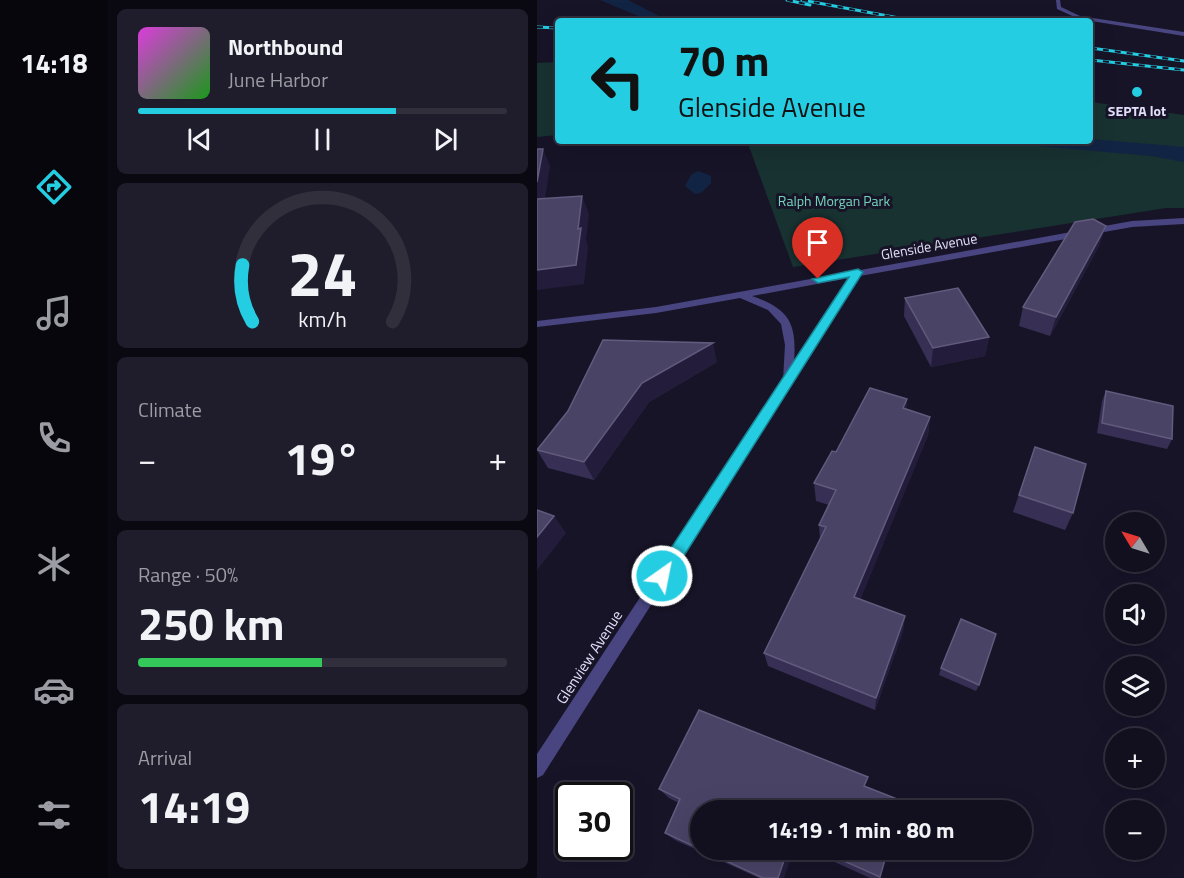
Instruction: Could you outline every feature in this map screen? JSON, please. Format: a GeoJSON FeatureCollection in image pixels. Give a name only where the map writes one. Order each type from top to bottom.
{"type":"FeatureCollection","features":[{"type":"Feature","properties":{"kind":"street"},"geometry":{"type":"LineString","coordinates":[[1058,0],[1059,8],[1085,18]]}},
{"type":"Feature","properties":{"kind":"street"},"geometry":{"type":"LineString","coordinates":[[1093,19],[1184,34]]}},
{"type":"Feature","properties":{"kind":"street","name":"Glenside Avenue"},"geometry":{"type":"LineString","coordinates":[[537,324],[656,310],[1132,224],[1184,221]]}},
{"type":"Feature","properties":{"kind":"street","name":"Glenview Avenue"},"geometry":{"type":"LineString","coordinates":[[537,769],[858,272]]}},
{"type":"Feature","properties":{"kind":"street","name":"Glenview Avenue"},"geometry":{"type":"LineString","coordinates":[[738,294],[765,303],[778,312],[791,332],[786,382]]}},
{"type":"Feature","properties":{"kind":"green space"},"geometry":{"type":"Polygon","coordinates":[[[555,62],[555,135],[537,137],[537,63],[555,62]]]}},
{"type":"Feature","properties":{"kind":"green space","name":"Ralph Morgan Park"},"geometry":{"type":"Polygon","coordinates":[[[1093,102],[1184,115],[1184,208],[1166,208],[793,267],[748,144],[1093,144],[1093,102]]]}},
{"type":"Feature","properties":{"kind":"water"},"geometry":{"type":"Polygon","coordinates":[[[600,0],[628,0],[663,18],[643,18],[600,0]]]}},
{"type":"Feature","properties":{"kind":"water"},"geometry":{"type":"Polygon","coordinates":[[[1093,139],[1184,147],[1184,162],[1151,156],[1013,144],[1093,144],[1093,139]]]}},
{"type":"Feature","properties":{"kind":"water"},"geometry":{"type":"Polygon","coordinates":[[[698,171],[711,176],[711,183],[701,193],[695,194],[685,186],[691,175],[698,171]]]}},
{"type":"Feature","properties":{"kind":"building"},"geometry":{"type":"Polygon","coordinates":[[[537,149],[543,149],[537,182],[537,149]]]}},
{"type":"Feature","properties":{"kind":"building"},"geometry":{"type":"Polygon","coordinates":[[[582,196],[576,265],[537,270],[537,199],[582,196]]]}},
{"type":"Feature","properties":{"kind":"building"},"geometry":{"type":"Polygon","coordinates":[[[1093,219],[1106,226],[1056,317],[1023,307],[1075,222],[1093,219]]]}},
{"type":"Feature","properties":{"kind":"building"},"geometry":{"type":"Polygon","coordinates":[[[958,288],[989,337],[933,348],[905,298],[958,288]]]}},
{"type":"Feature","properties":{"kind":"building"},"geometry":{"type":"Polygon","coordinates":[[[603,340],[713,343],[642,383],[584,462],[537,450],[568,411],[603,340]]]}},
{"type":"Feature","properties":{"kind":"building"},"geometry":{"type":"Polygon","coordinates":[[[870,388],[907,399],[903,408],[930,417],[854,597],[905,616],[876,698],[764,653],[826,527],[819,525],[836,490],[814,483],[832,451],[836,452],[870,388]]]}},
{"type":"Feature","properties":{"kind":"building"},"geometry":{"type":"Polygon","coordinates":[[[1106,391],[1173,406],[1172,439],[1102,423],[1106,391]]]}},
{"type":"Feature","properties":{"kind":"building"},"geometry":{"type":"Polygon","coordinates":[[[1035,447],[1086,464],[1073,513],[1019,495],[1035,447]]]}},
{"type":"Feature","properties":{"kind":"building"},"geometry":{"type":"Polygon","coordinates":[[[537,510],[554,516],[537,537],[537,510]]]}},
{"type":"Feature","properties":{"kind":"building"},"geometry":{"type":"Polygon","coordinates":[[[961,619],[996,634],[979,685],[941,668],[961,619]]]}},
{"type":"Feature","properties":{"kind":"building"},"geometry":{"type":"Polygon","coordinates":[[[699,710],[868,777],[864,786],[899,800],[690,800],[690,844],[665,833],[680,799],[659,789],[699,710]]]}},
{"type":"Feature","properties":{"kind":"building"},"geometry":{"type":"Polygon","coordinates":[[[724,860],[784,860],[778,878],[763,878],[724,860]]]}},
{"type":"Feature","properties":{"kind":"building"},"geometry":{"type":"Polygon","coordinates":[[[842,860],[885,860],[880,877],[842,860]]]}},
{"type":"Feature","properties":{"kind":"railway"},"geometry":{"type":"LineString","coordinates":[[787,0],[810,5]]}},
{"type":"Feature","properties":{"kind":"railway"},"geometry":{"type":"LineString","coordinates":[[802,0],[899,18]]}},
{"type":"Feature","properties":{"kind":"railway"},"geometry":{"type":"LineString","coordinates":[[537,27],[555,28]]}},
{"type":"Feature","properties":{"kind":"railway"},"geometry":{"type":"LineString","coordinates":[[1093,48],[1184,61]]}},
{"type":"Feature","properties":{"kind":"railway"},"geometry":{"type":"LineString","coordinates":[[1093,60],[1184,70]]}},
{"type":"Feature","properties":{"kind":"place","name":"SEPTA lot"},"geometry":{"type":"Point","coordinates":[1137,92]}},
{"type":"Feature","properties":{"kind":"route"},"geometry":{"type":"LineString","coordinates":[[662,576],[858,272],[818,279]]}}]}
